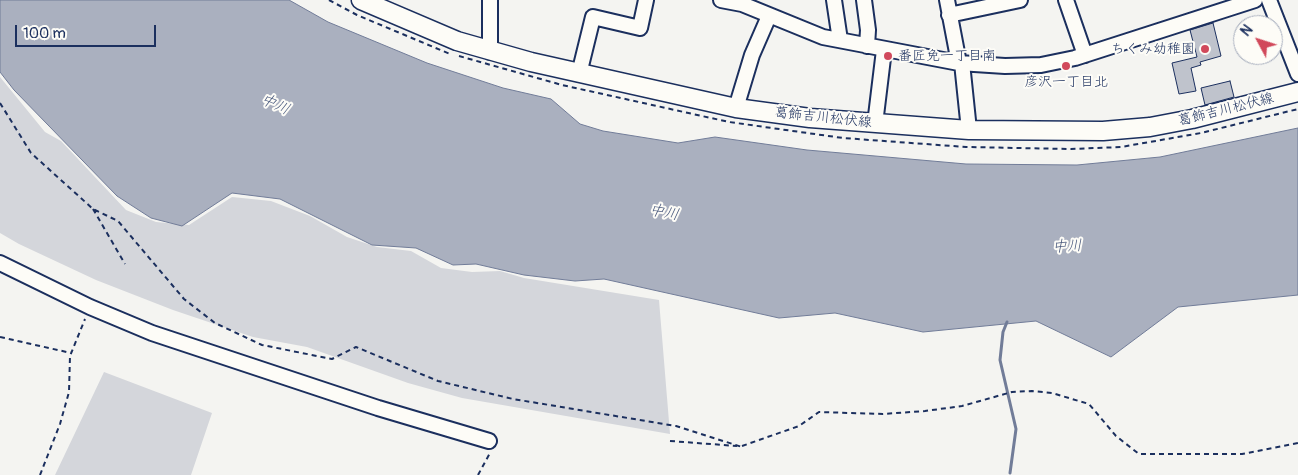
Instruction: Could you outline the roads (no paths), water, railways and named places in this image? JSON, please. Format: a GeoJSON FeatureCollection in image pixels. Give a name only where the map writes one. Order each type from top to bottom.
{"type":"FeatureCollection","features":[{"type":"Feature","properties":{"kind":"main road","name":"葛飾吉川松伏線"},"geometry":{"type":"LineString","coordinates":[[361,0],[408,21],[490,52],[579,74],[736,108],[810,118],[969,130],[1103,131],[1150,127],[1298,92]]}},
{"type":"Feature","properties":{"kind":"street"},"geometry":{"type":"LineString","coordinates":[[490,0],[490,52]]}},
{"type":"Feature","properties":{"kind":"street"},"geometry":{"type":"LineString","coordinates":[[579,74],[593,17],[640,28],[646,0]]}},
{"type":"Feature","properties":{"kind":"street"},"geometry":{"type":"LineString","coordinates":[[721,0],[742,4],[808,32],[884,50],[961,63],[1026,66],[1058,62],[1085,55],[1255,0]]}},
{"type":"Feature","properties":{"kind":"street"},"geometry":{"type":"LineString","coordinates":[[834,0],[840,40]]}},
{"type":"Feature","properties":{"kind":"street"},"geometry":{"type":"LineString","coordinates":[[864,0],[868,30],[867,46]]}},
{"type":"Feature","properties":{"kind":"street"},"geometry":{"type":"LineString","coordinates":[[947,0],[961,63],[969,130]]}},
{"type":"Feature","properties":{"kind":"street"},"geometry":{"type":"LineString","coordinates":[[949,15],[1002,2],[1020,0]]}},
{"type":"Feature","properties":{"kind":"street"},"geometry":{"type":"LineString","coordinates":[[1066,0],[1085,55]]}},
{"type":"Feature","properties":{"kind":"street"},"geometry":{"type":"LineString","coordinates":[[1269,0],[1298,74]]}},
{"type":"Feature","properties":{"kind":"street"},"geometry":{"type":"LineString","coordinates":[[736,108],[752,55],[769,16]]}},
{"type":"Feature","properties":{"kind":"street"},"geometry":{"type":"LineString","coordinates":[[874,124],[884,50]]}},
{"type":"Feature","properties":{"kind":"street"},"geometry":{"type":"LineString","coordinates":[[0,263],[90,307],[152,333],[378,408],[489,441]]}},
{"type":"Feature","properties":{"kind":"water","name":"中川"},"geometry":{"type":"Polygon","coordinates":[[[0,0],[289,0],[328,22],[427,63],[503,88],[551,99],[580,124],[603,131],[678,143],[715,137],[807,150],[966,164],[1077,165],[1160,157],[1298,128],[1298,295],[1178,307],[1111,357],[1036,321],[923,332],[835,313],[779,318],[604,279],[575,281],[524,275],[476,264],[453,265],[416,248],[372,245],[280,199],[232,193],[182,226],[151,218],[117,196],[14,90],[0,72],[0,0]]]}},
{"type":"Feature","properties":{"kind":"waterway"},"geometry":{"type":"LineString","coordinates":[[1007,322],[1003,332],[1000,360],[1016,429],[1010,473]]}},
{"type":"Feature","properties":{"kind":"place","name":"ちくみ幼稚園"},"geometry":{"type":"Point","coordinates":[1205,49]}},
{"type":"Feature","properties":{"kind":"place","name":"番匠免一丁目南"},"geometry":{"type":"Point","coordinates":[888,56]}},
{"type":"Feature","properties":{"kind":"place","name":"彦沢一丁目北"},"geometry":{"type":"Point","coordinates":[1066,66]}}]}
